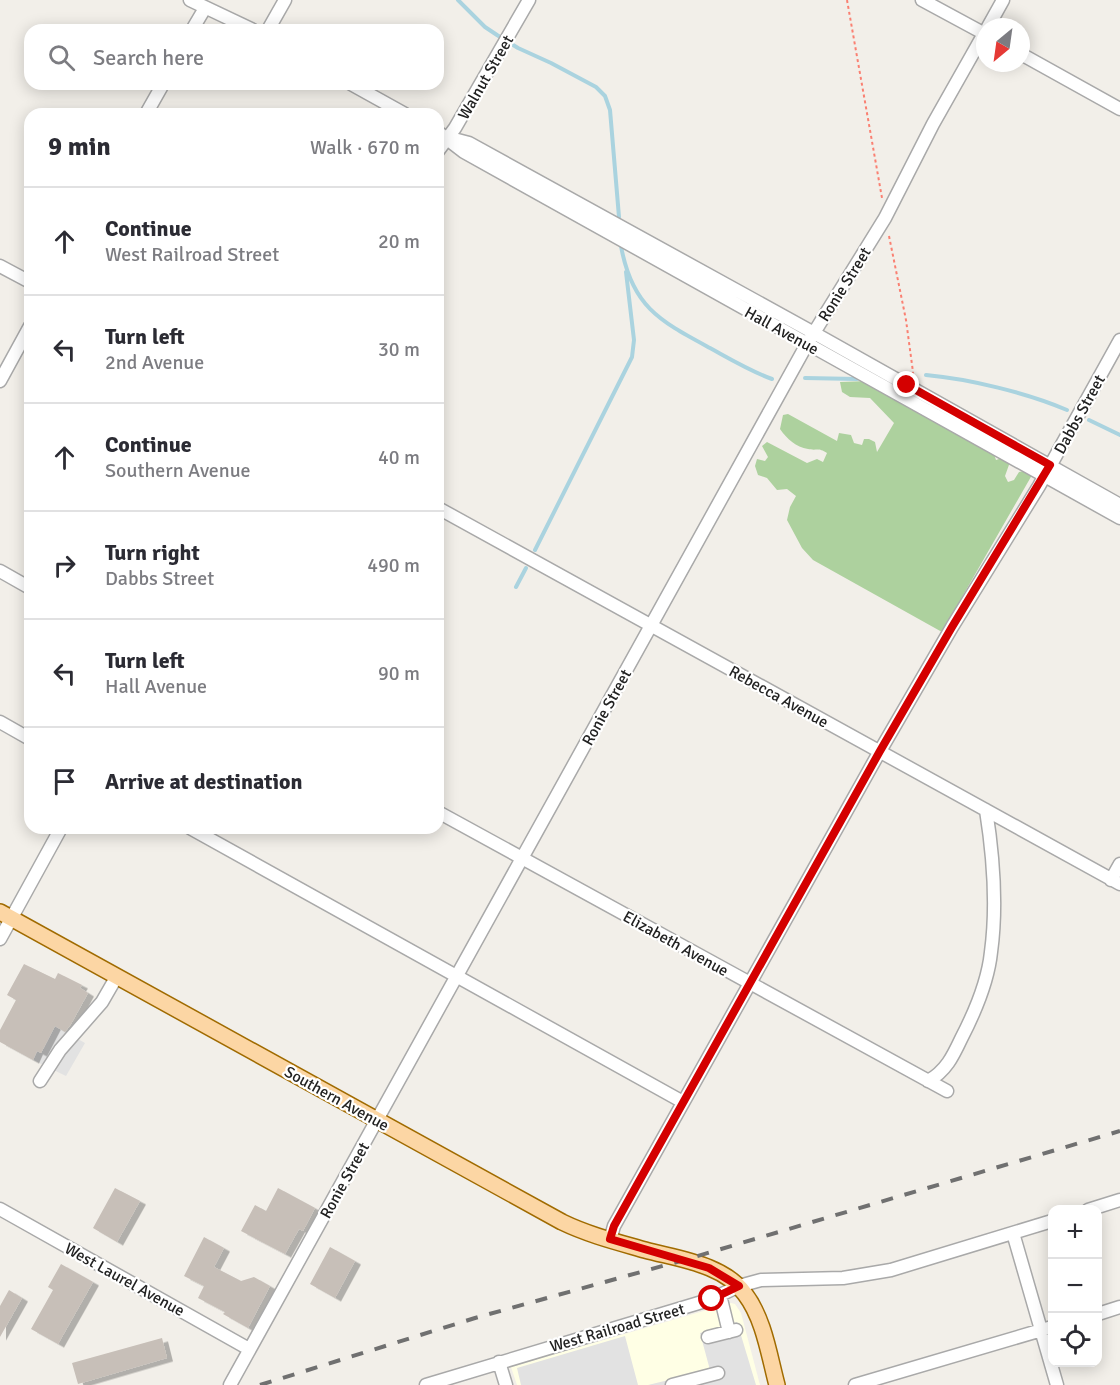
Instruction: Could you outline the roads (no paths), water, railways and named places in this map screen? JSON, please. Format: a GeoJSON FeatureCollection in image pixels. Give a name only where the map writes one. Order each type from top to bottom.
{"type":"FeatureCollection","features":[{"type":"Feature","properties":{"kind":"main road","name":"Southern Avenue"},"geometry":{"type":"LineString","coordinates":[[6,915],[562,1222],[585,1232],[716,1271],[739,1286]]}},
{"type":"Feature","properties":{"kind":"main road"},"geometry":{"type":"LineString","coordinates":[[739,1286],[756,1315],[777,1385]]}},
{"type":"Feature","properties":{"kind":"street"},"geometry":{"type":"LineString","coordinates":[[190,0],[240,24]]}},
{"type":"Feature","properties":{"kind":"street"},"geometry":{"type":"LineString","coordinates":[[271,24],[285,0]]}},
{"type":"Feature","properties":{"kind":"street","name":"Walnut Street"},"geometry":{"type":"LineString","coordinates":[[444,134],[455,128],[529,0]]}},
{"type":"Feature","properties":{"kind":"street"},"geometry":{"type":"LineString","coordinates":[[922,0],[976,27]]}},
{"type":"Feature","properties":{"kind":"street","name":"Ronie Street"},"geometry":{"type":"LineString","coordinates":[[993,18],[1003,0]]}},
{"type":"Feature","properties":{"kind":"street"},"geometry":{"type":"LineString","coordinates":[[196,24],[205,8]]}},
{"type":"Feature","properties":{"kind":"street","name":"Ronie Street"},"geometry":{"type":"LineString","coordinates":[[230,1385],[811,338],[885,218],[933,124],[976,49]]}},
{"type":"Feature","properties":{"kind":"street"},"geometry":{"type":"LineString","coordinates":[[1030,59],[1120,108]]}},
{"type":"Feature","properties":{"kind":"street"},"geometry":{"type":"LineString","coordinates":[[149,108],[160,90]]}},
{"type":"Feature","properties":{"kind":"street"},"geometry":{"type":"LineString","coordinates":[[362,90],[394,108]]}},
{"type":"Feature","properties":{"kind":"street","name":"Hall Avenue"},"geometry":{"type":"LineString","coordinates":[[444,136],[469,143],[1048,471],[1120,505]]}},
{"type":"Feature","properties":{"kind":"street"},"geometry":{"type":"LineString","coordinates":[[0,266],[24,279]]}},
{"type":"Feature","properties":{"kind":"street"},"geometry":{"type":"LineString","coordinates":[[0,381],[24,338]]}},
{"type":"Feature","properties":{"kind":"street","name":"Hall Avenue"},"geometry":{"type":"LineString","coordinates":[[811,338],[907,385],[1120,518]]}},
{"type":"Feature","properties":{"kind":"street","name":"Dabbs Street"},"geometry":{"type":"LineString","coordinates":[[610,1239],[614,1226],[880,751],[952,627],[1048,471],[1120,340]]}},
{"type":"Feature","properties":{"kind":"street","name":"Rebecca Avenue"},"geometry":{"type":"LineString","coordinates":[[444,511],[1116,882]]}},
{"type":"Feature","properties":{"kind":"street"},"geometry":{"type":"LineString","coordinates":[[0,571],[24,585]]}},
{"type":"Feature","properties":{"kind":"street"},"geometry":{"type":"LineString","coordinates":[[0,722],[24,736]]}},
{"type":"Feature","properties":{"kind":"street"},"geometry":{"type":"LineString","coordinates":[[928,1081],[949,1063],[964,1033],[978,1003],[991,952],[993,907],[986,810]]}},
{"type":"Feature","properties":{"kind":"street","name":"Elizabeth Avenue"},"geometry":{"type":"LineString","coordinates":[[444,815],[946,1091]]}},
{"type":"Feature","properties":{"kind":"street"},"geometry":{"type":"LineString","coordinates":[[0,939],[6,915],[57,834]]}},
{"type":"Feature","properties":{"kind":"street"},"geometry":{"type":"LineString","coordinates":[[201,834],[683,1102]]}},
{"type":"Feature","properties":{"kind":"street"},"geometry":{"type":"LineString","coordinates":[[1116,882],[1120,864]]}},
{"type":"Feature","properties":{"kind":"street"},"geometry":{"type":"LineString","coordinates":[[40,1081],[60,1050],[102,1002],[117,976]]}},
{"type":"Feature","properties":{"kind":"street"},"geometry":{"type":"LineString","coordinates":[[1102,1205],[1120,1200]]}},
{"type":"Feature","properties":{"kind":"street","name":"West Laurel Avenue"},"geometry":{"type":"LineString","coordinates":[[0,1209],[249,1349]]}},
{"type":"Feature","properties":{"kind":"street","name":"West Railroad Street"},"geometry":{"type":"LineString","coordinates":[[426,1385],[454,1381],[499,1362],[712,1299],[739,1286],[761,1280],[843,1278],[891,1270],[1048,1222]]}},
{"type":"Feature","properties":{"kind":"street"},"geometry":{"type":"LineString","coordinates":[[855,1385],[1048,1329],[1012,1233]]}},
{"type":"Feature","properties":{"kind":"street"},"geometry":{"type":"LineString","coordinates":[[708,1337],[732,1331],[720,1295]]}},
{"type":"Feature","properties":{"kind":"street"},"geometry":{"type":"LineString","coordinates":[[1101,1313],[1120,1307]]}},
{"type":"Feature","properties":{"kind":"street"},"geometry":{"type":"LineString","coordinates":[[499,1362],[506,1385]]}},
{"type":"Feature","properties":{"kind":"street"},"geometry":{"type":"LineString","coordinates":[[1054,1367],[1057,1385]]}},
{"type":"Feature","properties":{"kind":"street"},"geometry":{"type":"LineString","coordinates":[[672,1385],[718,1372]]}},
{"type":"Feature","properties":{"kind":"waterway"},"geometry":{"type":"LineString","coordinates":[[458,0],[485,27],[497,35],[596,87],[605,96],[610,110],[619,217]]}},
{"type":"Feature","properties":{"kind":"waterway"},"geometry":{"type":"LineString","coordinates":[[621,246],[633,284],[651,310],[692,338],[748,369],[772,379]]}},
{"type":"Feature","properties":{"kind":"waterway"},"geometry":{"type":"LineString","coordinates":[[535,550],[632,357],[634,340],[626,272]]}},
{"type":"Feature","properties":{"kind":"waterway"},"geometry":{"type":"LineString","coordinates":[[926,375],[998,388],[1067,410]]}},
{"type":"Feature","properties":{"kind":"waterway"},"geometry":{"type":"LineString","coordinates":[[805,378],[857,379]]}},
{"type":"Feature","properties":{"kind":"waterway"},"geometry":{"type":"LineString","coordinates":[[1089,420],[1120,435]]}},
{"type":"Feature","properties":{"kind":"waterway"},"geometry":{"type":"LineString","coordinates":[[516,587],[526,568]]}},
{"type":"Feature","properties":{"kind":"railway"},"geometry":{"type":"LineString","coordinates":[[260,1385],[475,1318],[684,1260],[1120,1131]]}}]}
